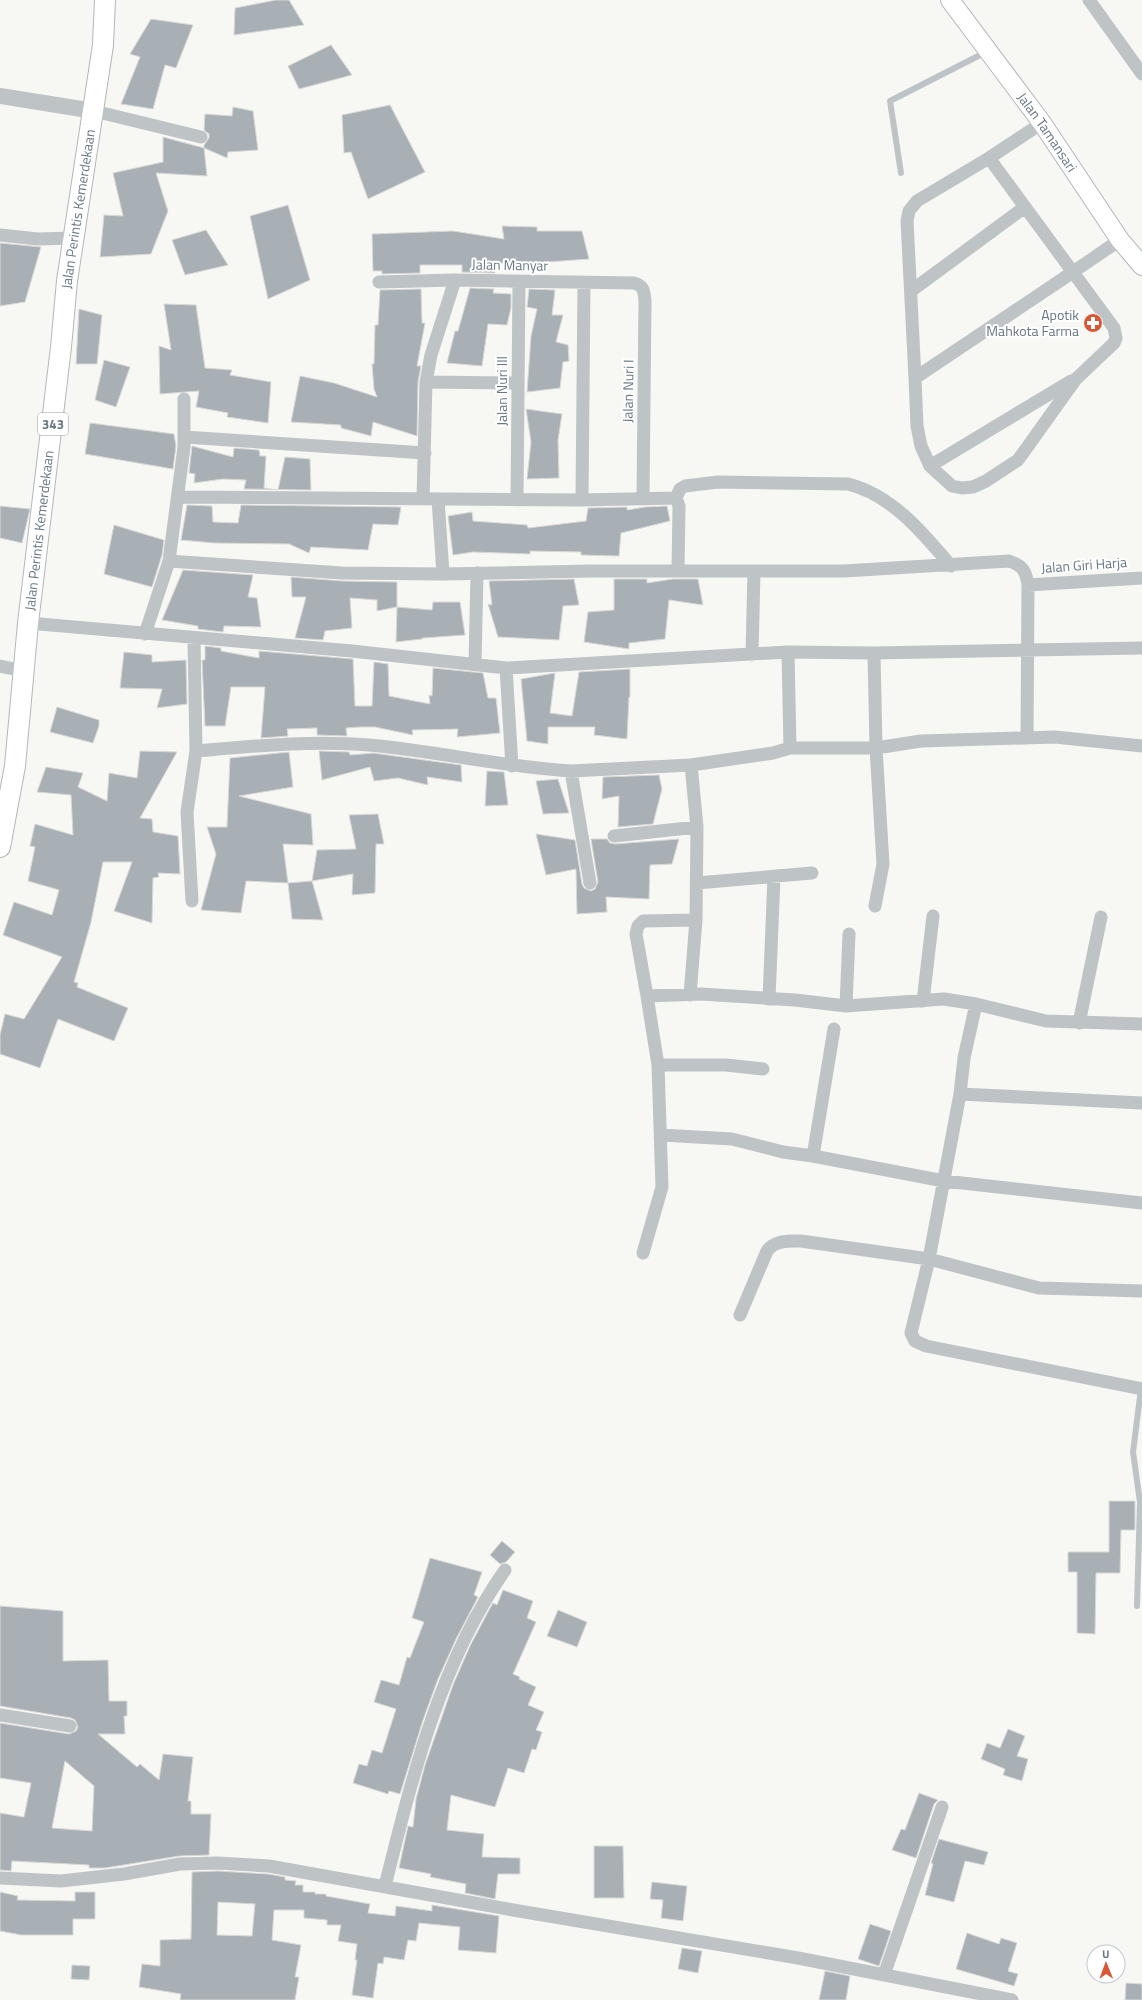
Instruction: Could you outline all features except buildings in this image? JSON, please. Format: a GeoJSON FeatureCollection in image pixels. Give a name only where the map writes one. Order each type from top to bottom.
{"type":"FeatureCollection","features":[{"type":"Feature","properties":{"kind":"main road","name":"Jalan Perintis Kemerdekaan"},"geometry":{"type":"LineString","coordinates":[[0,847],[15,766],[28,623],[61,347],[67,281],[103,45],[105,0]]}},
{"type":"Feature","properties":{"kind":"main road","name":"Jalan Tamansari"},"geometry":{"type":"LineString","coordinates":[[950,0],[987,52],[1042,123],[1120,240],[1141,261]]}},
{"type":"Feature","properties":{"kind":"street"},"geometry":{"type":"LineString","coordinates":[[1089,0],[1142,74]]}},
{"type":"Feature","properties":{"kind":"street"},"geometry":{"type":"LineString","coordinates":[[0,96],[94,111],[201,137]]}},
{"type":"Feature","properties":{"kind":"street"},"geometry":{"type":"LineString","coordinates":[[989,158],[1114,328],[1116,338],[1114,343],[1076,379],[1018,460],[986,481],[973,487],[962,488],[952,486],[930,466],[921,446],[918,432],[907,221],[909,211],[917,201],[989,158],[1042,123]]}},
{"type":"Feature","properties":{"kind":"street"},"geometry":{"type":"LineString","coordinates":[[910,291],[1025,207]]}},
{"type":"Feature","properties":{"kind":"street"},"geometry":{"type":"LineString","coordinates":[[0,234],[38,239],[74,238]]}},
{"type":"Feature","properties":{"kind":"street"},"geometry":{"type":"LineString","coordinates":[[915,378],[1120,240]]}},
{"type":"Feature","properties":{"kind":"street"},"geometry":{"type":"LineString","coordinates":[[423,499],[426,382],[431,355],[455,280]]}},
{"type":"Feature","properties":{"kind":"street","name":"Jalan Manyar"},"geometry":{"type":"LineString","coordinates":[[379,282],[455,280],[634,283],[641,286]]}},
{"type":"Feature","properties":{"kind":"street","name":"Jalan Nuri III"},"geometry":{"type":"LineString","coordinates":[[517,500],[519,282]]}},
{"type":"Feature","properties":{"kind":"street"},"geometry":{"type":"LineString","coordinates":[[582,500],[584,283]]}},
{"type":"Feature","properties":{"kind":"street","name":"Jalan Nuri I"},"geometry":{"type":"LineString","coordinates":[[641,286],[644,291],[645,301],[643,498]]}},
{"type":"Feature","properties":{"kind":"street"},"geometry":{"type":"LineString","coordinates":[[930,466],[1076,379]]}},
{"type":"Feature","properties":{"kind":"street"},"geometry":{"type":"LineString","coordinates":[[426,382],[517,383]]}},
{"type":"Feature","properties":{"kind":"street"},"geometry":{"type":"LineString","coordinates":[[145,634],[169,561],[179,497],[184,437],[184,399]]}},
{"type":"Feature","properties":{"kind":"street"},"geometry":{"type":"LineString","coordinates":[[184,437],[425,453]]}},
{"type":"Feature","properties":{"kind":"street"},"geometry":{"type":"LineString","coordinates":[[678,571],[679,506],[676,498],[680,489],[684,486],[718,482],[848,484],[862,488],[878,496],[922,531],[952,566]]}},
{"type":"Feature","properties":{"kind":"street"},"geometry":{"type":"LineString","coordinates":[[179,497],[517,500],[676,498]]}},
{"type":"Feature","properties":{"kind":"street"},"geometry":{"type":"LineString","coordinates":[[438,499],[443,574]]}},
{"type":"Feature","properties":{"kind":"street"},"geometry":{"type":"LineString","coordinates":[[169,561],[342,573],[443,574],[678,571],[844,571],[952,566],[1009,561],[1021,565],[1026,573],[1028,585],[1027,738]]}},
{"type":"Feature","properties":{"kind":"street"},"geometry":{"type":"LineString","coordinates":[[752,655],[754,571]]}},
{"type":"Feature","properties":{"kind":"street"},"geometry":{"type":"LineString","coordinates":[[475,664],[477,573]]}},
{"type":"Feature","properties":{"kind":"street","name":"Jalan Giri Harja"},"geometry":{"type":"LineString","coordinates":[[1028,585],[1142,578]]}},
{"type":"Feature","properties":{"kind":"street"},"geometry":{"type":"LineString","coordinates":[[28,623],[352,651],[506,668],[788,652],[874,654],[1028,649],[1142,648]]}},
{"type":"Feature","properties":{"kind":"street"},"geometry":{"type":"LineString","coordinates":[[192,901],[187,812],[196,751],[194,638]]}},
{"type":"Feature","properties":{"kind":"street"},"geometry":{"type":"LineString","coordinates":[[788,652],[790,748]]}},
{"type":"Feature","properties":{"kind":"street"},"geometry":{"type":"LineString","coordinates":[[874,654],[876,748],[883,864],[875,906]]}},
{"type":"Feature","properties":{"kind":"street"},"geometry":{"type":"LineString","coordinates":[[0,666],[24,670]]}},
{"type":"Feature","properties":{"kind":"street"},"geometry":{"type":"LineString","coordinates":[[506,668],[512,766]]}},
{"type":"Feature","properties":{"kind":"street"},"geometry":{"type":"LineString","coordinates":[[196,751],[302,743],[368,745],[426,751],[512,766],[572,771],[691,766],[773,753],[790,748],[876,748],[921,741],[1054,737],[1142,746]]}},
{"type":"Feature","properties":{"kind":"street"},"geometry":{"type":"LineString","coordinates":[[690,995],[696,920],[697,882],[696,827],[691,766]]}},
{"type":"Feature","properties":{"kind":"street"},"geometry":{"type":"LineString","coordinates":[[572,771],[590,883]]}},
{"type":"Feature","properties":{"kind":"street"},"geometry":{"type":"LineString","coordinates":[[614,836],[696,827]]}},
{"type":"Feature","properties":{"kind":"street"},"geometry":{"type":"LineString","coordinates":[[697,882],[812,873]]}},
{"type":"Feature","properties":{"kind":"street"},"geometry":{"type":"LineString","coordinates":[[769,999],[774,877]]}},
{"type":"Feature","properties":{"kind":"street"},"geometry":{"type":"LineString","coordinates":[[923,1001],[933,916]]}},
{"type":"Feature","properties":{"kind":"street"},"geometry":{"type":"LineString","coordinates":[[1079,1023],[1101,917]]}},
{"type":"Feature","properties":{"kind":"street"},"geometry":{"type":"LineString","coordinates":[[643,1253],[662,1187],[661,1135],[658,1065],[641,954],[636,934],[638,926],[643,921],[696,920]]}},
{"type":"Feature","properties":{"kind":"street"},"geometry":{"type":"LineString","coordinates":[[846,1006],[849,934]]}},
{"type":"Feature","properties":{"kind":"street"},"geometry":{"type":"LineString","coordinates":[[647,996],[690,995],[795,1000],[846,1006],[944,999],[976,1004],[1046,1021],[1142,1024]]}},
{"type":"Feature","properties":{"kind":"street"},"geometry":{"type":"LineString","coordinates":[[976,1004],[964,1058],[960,1094],[929,1259],[911,1333],[915,1341],[926,1346],[1142,1389]]}},
{"type":"Feature","properties":{"kind":"street"},"geometry":{"type":"LineString","coordinates":[[813,1156],[834,1029]]}},
{"type":"Feature","properties":{"kind":"street"},"geometry":{"type":"LineString","coordinates":[[658,1065],[726,1065],[763,1069]]}},
{"type":"Feature","properties":{"kind":"street"},"geometry":{"type":"LineString","coordinates":[[960,1094],[1142,1103]]}},
{"type":"Feature","properties":{"kind":"street"},"geometry":{"type":"LineString","coordinates":[[661,1135],[732,1139],[783,1152],[813,1156],[944,1182],[1142,1202]]}},
{"type":"Feature","properties":{"kind":"street"},"geometry":{"type":"LineString","coordinates":[[740,1315],[766,1251],[779,1242],[801,1241],[929,1259],[1038,1288],[1142,1291]]}},
{"type":"Feature","properties":{"kind":"street"},"geometry":{"type":"LineString","coordinates":[[385,1886],[405,1806],[429,1728],[446,1680],[490,1591],[505,1570]]}},
{"type":"Feature","properties":{"kind":"street"},"geometry":{"type":"LineString","coordinates":[[0,1715],[70,1726]]}},
{"type":"Feature","properties":{"kind":"street"},"geometry":{"type":"LineString","coordinates":[[884,1975],[942,1806]]}},
{"type":"Feature","properties":{"kind":"street"},"geometry":{"type":"LineString","coordinates":[[0,1878],[61,1881],[124,1874],[180,1864],[218,1862],[269,1866],[513,1910],[798,1958],[884,1975],[957,1995],[1012,2000]]}},
{"type":"Feature","properties":{"kind":"lane"},"geometry":{"type":"LineString","coordinates":[[901,173],[890,101],[987,52]]}},
{"type":"Feature","properties":{"kind":"lane"},"geometry":{"type":"LineString","coordinates":[[1137,1606],[1140,1502],[1133,1452],[1142,1389]]}},
{"type":"Feature","properties":{"kind":"place","name":"Apotik Mahkota Farma"},"geometry":{"type":"Point","coordinates":[1093,323]}}]}
